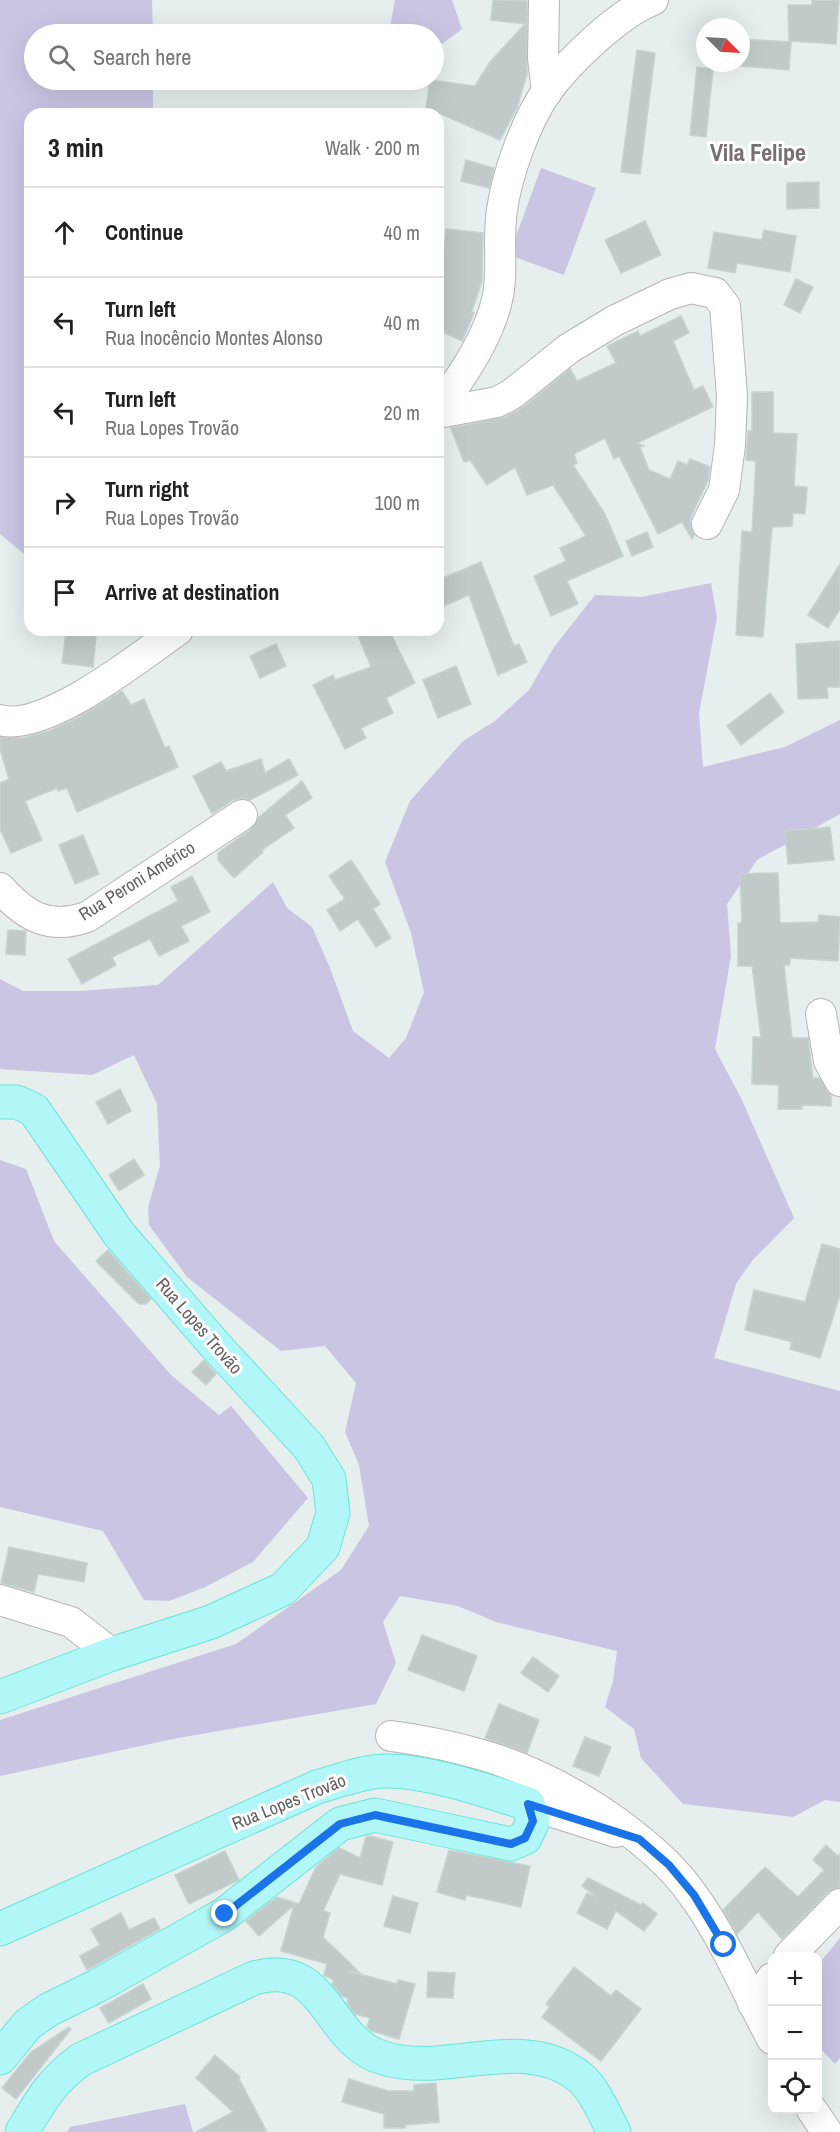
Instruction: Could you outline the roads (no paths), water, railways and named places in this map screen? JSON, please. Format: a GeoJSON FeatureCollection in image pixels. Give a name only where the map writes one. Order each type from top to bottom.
{"type":"FeatureCollection","features":[{"type":"Feature","properties":{"kind":"main road","name":"Rua Lopes Trovão"},"geometry":{"type":"LineString","coordinates":[[0,1102],[17,1102],[34,1110],[119,1234],[214,1345],[309,1447],[329,1479],[333,1497],[333,1513],[323,1547],[283,1589],[211,1622],[112,1654],[0,1697]]}},
{"type":"Feature","properties":{"kind":"main road","name":"Rua Lopes Trovão"},"geometry":{"type":"LineString","coordinates":[[0,1929],[317,1787],[363,1773],[404,1772],[485,1790],[528,1804]]}},
{"type":"Feature","properties":{"kind":"main road"},"geometry":{"type":"LineString","coordinates":[[0,2058],[28,2024],[48,2010],[97,1986],[225,1914],[340,1824],[375,1815],[511,1844],[525,1838],[533,1821],[528,1804]]}},
{"type":"Feature","properties":{"kind":"main road"},"geometry":{"type":"LineString","coordinates":[[22,2132],[44,2093],[57,2077],[80,2060],[269,1973],[290,1977],[310,1986],[359,2046],[376,2055],[417,2064],[500,2057],[557,2063],[578,2076],[595,2098],[614,2132]]}},
{"type":"Feature","properties":{"kind":"street"},"geometry":{"type":"LineString","coordinates":[[544,0],[543,58],[547,92]]}},
{"type":"Feature","properties":{"kind":"street"},"geometry":{"type":"LineString","coordinates":[[444,400],[457,384],[497,302],[500,235],[507,182],[519,149],[547,92],[590,45],[630,11],[653,0]]}},
{"type":"Feature","properties":{"kind":"street"},"geometry":{"type":"LineString","coordinates":[[444,412],[497,402],[512,394],[568,349],[614,321],[670,294],[691,288],[715,293],[725,306],[732,406],[724,490],[707,524]]}},
{"type":"Feature","properties":{"kind":"street"},"geometry":{"type":"LineString","coordinates":[[0,720],[10,723],[35,719],[68,703],[169,636]]}},
{"type":"Feature","properties":{"kind":"street","name":"Rua Peroni Américo"},"geometry":{"type":"LineString","coordinates":[[0,888],[24,910],[44,921],[53,923],[75,921],[87,917],[242,815]]}},
{"type":"Feature","properties":{"kind":"street"},"geometry":{"type":"LineString","coordinates":[[821,1014],[829,1061],[840,1081]]}},
{"type":"Feature","properties":{"kind":"street"},"geometry":{"type":"LineString","coordinates":[[0,1600],[71,1622],[112,1654]]}},
{"type":"Feature","properties":{"kind":"street"},"geometry":{"type":"LineString","coordinates":[[391,1736],[433,1741],[488,1755],[533,1772],[584,1799],[639,1839],[669,1865],[694,1895],[724,1945],[768,2032]]}},
{"type":"Feature","properties":{"kind":"street"},"geometry":{"type":"LineString","coordinates":[[528,1804],[639,1839]]}},
{"type":"Feature","properties":{"kind":"street"},"geometry":{"type":"LineString","coordinates":[[793,1952],[840,1904]]}},
{"type":"Feature","properties":{"kind":"street"},"geometry":{"type":"LineString","coordinates":[[753,2004],[768,1983]]}},
{"type":"Feature","properties":{"kind":"street"},"geometry":{"type":"LineString","coordinates":[[815,2114],[827,2132]]}},
{"type":"Feature","properties":{"kind":"district","name":"Vila Felipe"},"geometry":{"type":"Point","coordinates":[758,153]}}]}
